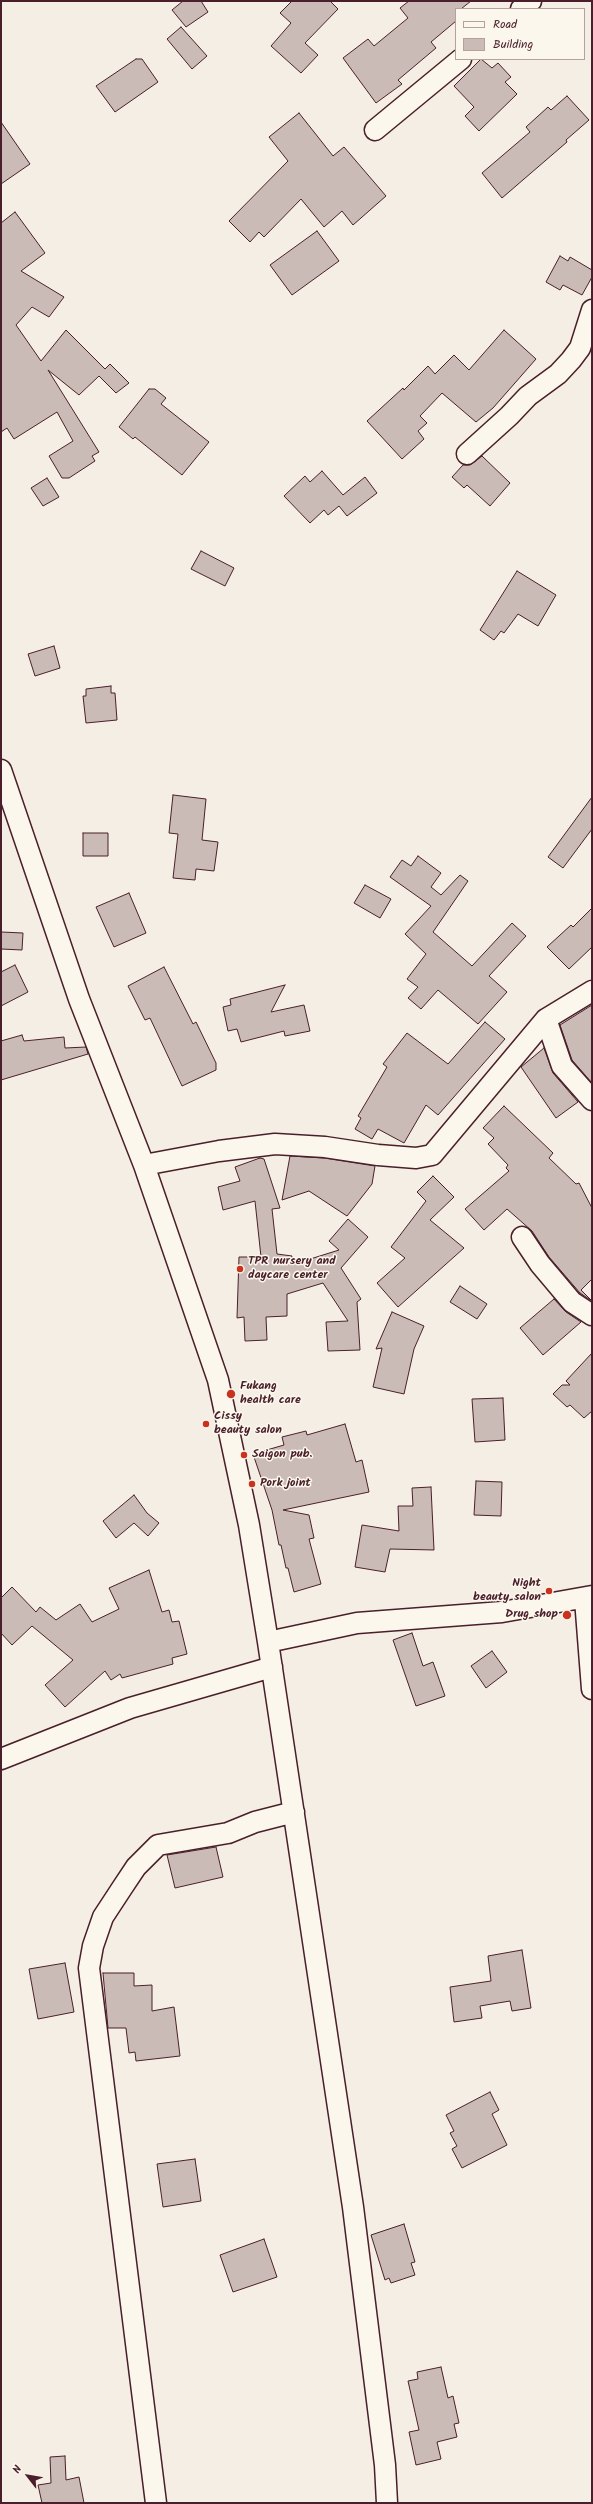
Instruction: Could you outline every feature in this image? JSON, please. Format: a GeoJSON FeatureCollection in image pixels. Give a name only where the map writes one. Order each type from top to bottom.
{"type":"FeatureCollection","features":[{"type":"Feature","properties":{"kind":"street"},"geometry":{"type":"LineString","coordinates":[[522,8],[531,1]]}},
{"type":"Feature","properties":{"kind":"street"},"geometry":{"type":"LineString","coordinates":[[376,130],[460,60]]}},
{"type":"Feature","properties":{"kind":"street"},"geometry":{"type":"LineString","coordinates":[[467,454],[510,416],[528,396],[558,374],[571,360],[580,348],[592,310]]}},
{"type":"Feature","properties":{"kind":"street"},"geometry":{"type":"LineString","coordinates":[[1,770],[79,999],[144,1165],[218,1380],[248,1525],[268,1642],[294,1812],[353,2207],[385,2465],[387,2503]]}},
{"type":"Feature","properties":{"kind":"street"},"geometry":{"type":"LineString","coordinates":[[144,1165],[218,1151],[275,1144],[325,1146],[378,1155],[416,1158],[432,1155],[546,1019],[592,991]]}},
{"type":"Feature","properties":{"kind":"street"},"geometry":{"type":"LineString","coordinates":[[546,1019],[562,1066],[592,1100]]}},
{"type":"Feature","properties":{"kind":"street"},"geometry":{"type":"LineString","coordinates":[[522,1237],[540,1264],[572,1302],[592,1315]]}},
{"type":"Feature","properties":{"kind":"street"},"geometry":{"type":"LineString","coordinates":[[268,1642],[357,1623],[502,1612],[589,1597],[592,1689]]}},
{"type":"Feature","properties":{"kind":"street"},"geometry":{"type":"LineString","coordinates":[[1,1759],[130,1708],[272,1667]]}},
{"type":"Feature","properties":{"kind":"street"},"geometry":{"type":"LineString","coordinates":[[156,2503],[89,1968],[93,1946],[103,1918],[122,1888],[136,1868],[158,1845],[228,1833],[255,1822],[294,1812]]}},
{"type":"Feature","properties":{"kind":"building"},"geometry":{"type":"Polygon","coordinates":[[[183,1],[201,1],[208,12],[186,27],[172,10],[183,1]]]}},
{"type":"Feature","properties":{"kind":"building"},"geometry":{"type":"Polygon","coordinates":[[[292,1],[330,1],[338,9],[305,43],[318,55],[301,73],[271,46],[291,23],[280,13],[292,1]]]}},
{"type":"Feature","properties":{"kind":"building"},"geometry":{"type":"Polygon","coordinates":[[[409,1],[471,1],[462,8],[455,8],[455,22],[431,42],[436,48],[398,80],[402,84],[376,103],[343,58],[368,39],[374,46],[408,18],[400,8],[409,1]]]}},
{"type":"Feature","properties":{"kind":"building"},"geometry":{"type":"Polygon","coordinates":[[[181,27],[207,56],[192,69],[167,39],[181,27]]]}},
{"type":"Feature","properties":{"kind":"building"},"geometry":{"type":"Polygon","coordinates":[[[136,59],[142,59],[158,82],[115,112],[96,86],[136,59]]]}},
{"type":"Feature","properties":{"kind":"building"},"geometry":{"type":"Polygon","coordinates":[[[480,60],[482,60],[492,68],[498,63],[511,77],[505,82],[517,94],[479,131],[465,116],[474,107],[454,86],[480,60]]]}},
{"type":"Feature","properties":{"kind":"building"},"geometry":{"type":"Polygon","coordinates":[[[567,96],[589,120],[566,140],[567,142],[502,198],[482,173],[530,132],[526,127],[548,107],[551,110],[567,96]]]}},
{"type":"Feature","properties":{"kind":"building"},"geometry":{"type":"Polygon","coordinates":[[[299,113],[333,156],[344,147],[386,196],[353,225],[342,211],[324,227],[301,199],[264,237],[259,232],[250,242],[229,221],[288,161],[269,137],[299,113]]]}},
{"type":"Feature","properties":{"kind":"building"},"geometry":{"type":"Polygon","coordinates":[[[1,122],[30,164],[1,184],[1,122]]]}},
{"type":"Feature","properties":{"kind":"building"},"geometry":{"type":"Polygon","coordinates":[[[15,212],[45,253],[21,271],[64,297],[49,317],[32,307],[16,325],[41,361],[66,330],[105,369],[110,364],[129,383],[116,393],[99,376],[79,395],[48,370],[99,452],[92,456],[95,461],[69,478],[62,478],[49,456],[73,441],[57,412],[14,439],[7,428],[1,432],[1,223],[15,212]]]}},
{"type":"Feature","properties":{"kind":"building"},"geometry":{"type":"Polygon","coordinates":[[[317,231],[339,261],[292,295],[270,265],[317,231]]]}},
{"type":"Feature","properties":{"kind":"building"},"geometry":{"type":"Polygon","coordinates":[[[560,256],[568,261],[570,257],[592,270],[592,277],[582,295],[563,285],[560,290],[546,282],[560,256]]]}},
{"type":"Feature","properties":{"kind":"building"},"geometry":{"type":"Polygon","coordinates":[[[504,330],[536,359],[493,408],[476,422],[442,393],[420,416],[427,423],[418,431],[424,439],[402,459],[367,421],[403,388],[404,390],[428,366],[435,374],[454,355],[469,370],[504,330]]]}},
{"type":"Feature","properties":{"kind":"building"},"geometry":{"type":"Polygon","coordinates":[[[149,389],[155,389],[166,398],[161,404],[209,442],[182,475],[135,437],[133,439],[119,427],[149,389]]]}},
{"type":"Feature","properties":{"kind":"building"},"geometry":{"type":"Polygon","coordinates":[[[482,456],[510,483],[490,506],[467,485],[464,488],[452,477],[463,465],[470,465],[482,456]]]}},
{"type":"Feature","properties":{"kind":"building"},"geometry":{"type":"Polygon","coordinates":[[[322,471],[343,495],[365,477],[377,493],[347,516],[339,506],[328,515],[324,510],[310,523],[284,496],[305,476],[310,482],[322,471]]]}},
{"type":"Feature","properties":{"kind":"building"},"geometry":{"type":"Polygon","coordinates":[[[47,478],[59,497],[43,506],[31,488],[47,478]]]}},
{"type":"Feature","properties":{"kind":"building"},"geometry":{"type":"Polygon","coordinates":[[[201,551],[234,568],[225,586],[191,569],[201,551]]]}},
{"type":"Feature","properties":{"kind":"building"},"geometry":{"type":"Polygon","coordinates":[[[517,571],[556,595],[538,626],[518,614],[504,633],[501,631],[494,640],[480,630],[517,571]]]}},
{"type":"Feature","properties":{"kind":"building"},"geometry":{"type":"Polygon","coordinates":[[[54,646],[60,668],[35,676],[28,654],[54,646]]]}},
{"type":"Feature","properties":{"kind":"building"},"geometry":{"type":"Polygon","coordinates":[[[111,686],[111,693],[115,693],[117,720],[86,723],[83,696],[86,696],[86,689],[111,686]]]}},
{"type":"Feature","properties":{"kind":"building"},"geometry":{"type":"Polygon","coordinates":[[[173,795],[206,799],[202,840],[218,842],[214,871],[196,869],[195,880],[173,878],[178,834],[169,833],[173,795]]]}},
{"type":"Feature","properties":{"kind":"building"},"geometry":{"type":"Polygon","coordinates":[[[592,797],[592,829],[563,868],[548,857],[592,797]]]}},
{"type":"Feature","properties":{"kind":"building"},"geometry":{"type":"Polygon","coordinates":[[[83,833],[108,833],[108,856],[83,856],[83,833]]]}},
{"type":"Feature","properties":{"kind":"building"},"geometry":{"type":"Polygon","coordinates":[[[418,856],[441,873],[431,887],[441,895],[460,875],[468,881],[433,932],[472,966],[512,923],[526,936],[489,976],[507,992],[478,1024],[438,990],[421,1009],[408,998],[418,987],[407,979],[426,954],[405,934],[431,906],[390,877],[402,860],[411,866],[418,856]]]}},
{"type":"Feature","properties":{"kind":"building"},"geometry":{"type":"Polygon","coordinates":[[[365,885],[391,899],[380,918],[354,903],[365,885]]]}},
{"type":"Feature","properties":{"kind":"building"},"geometry":{"type":"Polygon","coordinates":[[[129,893],[146,933],[114,947],[96,907],[129,893]]]}},
{"type":"Feature","properties":{"kind":"building"},"geometry":{"type":"Polygon","coordinates":[[[592,908],[592,947],[569,969],[547,947],[571,925],[573,927],[592,908]]]}},
{"type":"Feature","properties":{"kind":"building"},"geometry":{"type":"Polygon","coordinates":[[[1,932],[23,933],[22,950],[1,949],[1,932]]]}},
{"type":"Feature","properties":{"kind":"building"},"geometry":{"type":"Polygon","coordinates":[[[15,965],[28,992],[1,1006],[1,972],[15,965]]]}},
{"type":"Feature","properties":{"kind":"building"},"geometry":{"type":"Polygon","coordinates":[[[164,967],[193,1024],[196,1022],[216,1063],[216,1070],[182,1086],[150,1018],[145,1020],[128,986],[164,967]]]}},
{"type":"Feature","properties":{"kind":"building"},"geometry":{"type":"Polygon","coordinates":[[[285,985],[271,1012],[304,1005],[310,1031],[285,1036],[284,1031],[241,1042],[237,1029],[228,1031],[223,1007],[231,1005],[230,999],[285,985]]]}},
{"type":"Feature","properties":{"kind":"building"},"geometry":{"type":"Polygon","coordinates":[[[592,1005],[592,1083],[572,1060],[560,1025],[592,1005]]]}},
{"type":"Feature","properties":{"kind":"building"},"geometry":{"type":"Polygon","coordinates":[[[485,1022],[505,1039],[438,1115],[426,1105],[404,1143],[378,1129],[372,1139],[355,1129],[361,1118],[358,1116],[387,1067],[383,1064],[407,1033],[448,1064],[485,1022]]]}},
{"type":"Feature","properties":{"kind":"building"},"geometry":{"type":"Polygon","coordinates":[[[22,1035],[24,1041],[64,1037],[65,1048],[86,1047],[88,1054],[1,1080],[1,1041],[22,1035]]]}},
{"type":"Feature","properties":{"kind":"building"},"geometry":{"type":"Polygon","coordinates":[[[544,1048],[553,1073],[578,1102],[556,1118],[521,1067],[544,1048]]]}},
{"type":"Feature","properties":{"kind":"building"},"geometry":{"type":"Polygon","coordinates":[[[504,1106],[553,1153],[549,1158],[576,1184],[579,1183],[592,1208],[592,1279],[581,1290],[592,1301],[580,1293],[549,1257],[532,1231],[507,1209],[484,1230],[465,1209],[509,1171],[506,1168],[508,1165],[488,1144],[494,1138],[483,1128],[504,1106]]]}},
{"type":"Feature","properties":{"kind":"building"},"geometry":{"type":"Polygon","coordinates":[[[290,1156],[324,1158],[375,1166],[372,1184],[347,1216],[309,1191],[282,1200],[290,1156]]]}},
{"type":"Feature","properties":{"kind":"building"},"geometry":{"type":"Polygon","coordinates":[[[260,1158],[264,1159],[280,1208],[272,1209],[277,1254],[292,1256],[291,1265],[339,1250],[329,1241],[348,1219],[368,1237],[341,1268],[361,1299],[357,1302],[360,1350],[328,1351],[326,1322],[348,1321],[323,1283],[287,1294],[287,1316],[266,1317],[267,1340],[245,1341],[244,1317],[237,1318],[239,1257],[261,1257],[255,1201],[223,1210],[218,1187],[240,1181],[235,1167],[260,1158]]]}},
{"type":"Feature","properties":{"kind":"building"},"geometry":{"type":"Polygon","coordinates":[[[433,1176],[454,1197],[430,1220],[464,1248],[398,1307],[377,1283],[405,1258],[391,1247],[426,1201],[417,1192],[433,1176]]]}},
{"type":"Feature","properties":{"kind":"building"},"geometry":{"type":"Polygon","coordinates":[[[460,1286],[487,1304],[477,1319],[450,1302],[460,1286]]]}},
{"type":"Feature","properties":{"kind":"building"},"geometry":{"type":"Polygon","coordinates":[[[554,1299],[566,1312],[581,1322],[543,1355],[520,1328],[554,1299]]]}},
{"type":"Feature","properties":{"kind":"building"},"geometry":{"type":"Polygon","coordinates":[[[392,1312],[424,1326],[414,1349],[404,1394],[373,1387],[382,1348],[376,1349],[392,1312]]]}},
{"type":"Feature","properties":{"kind":"building"},"geometry":{"type":"Polygon","coordinates":[[[592,1353],[592,1411],[584,1418],[570,1405],[567,1407],[553,1394],[562,1385],[570,1385],[566,1381],[592,1353]]]}},
{"type":"Feature","properties":{"kind":"building"},"geometry":{"type":"Polygon","coordinates":[[[503,1398],[505,1440],[475,1442],[472,1399],[503,1398]]]}},
{"type":"Feature","properties":{"kind":"building"},"geometry":{"type":"Polygon","coordinates":[[[345,1424],[356,1462],[362,1460],[369,1492],[283,1510],[309,1515],[314,1538],[309,1539],[321,1584],[294,1592],[288,1568],[286,1568],[281,1545],[279,1545],[272,1510],[253,1454],[284,1445],[282,1437],[306,1431],[307,1435],[345,1424]]]}},
{"type":"Feature","properties":{"kind":"building"},"geometry":{"type":"Polygon","coordinates":[[[476,1481],[502,1482],[501,1516],[474,1515],[476,1481]]]}},
{"type":"Feature","properties":{"kind":"building"},"geometry":{"type":"Polygon","coordinates":[[[431,1487],[434,1550],[390,1549],[385,1572],[355,1567],[362,1525],[399,1531],[398,1506],[413,1506],[412,1488],[431,1487]]]}},
{"type":"Feature","properties":{"kind":"building"},"geometry":{"type":"Polygon","coordinates":[[[134,1495],[147,1513],[159,1523],[148,1536],[134,1523],[116,1538],[103,1521],[134,1495]]]}},
{"type":"Feature","properties":{"kind":"building"},"geometry":{"type":"Polygon","coordinates":[[[149,1570],[162,1612],[169,1610],[172,1622],[179,1621],[187,1654],[172,1658],[173,1664],[122,1678],[120,1674],[111,1680],[105,1671],[65,1707],[45,1685],[73,1660],[32,1626],[12,1645],[1,1633],[1,1598],[12,1587],[36,1612],[40,1607],[56,1620],[80,1604],[92,1622],[119,1609],[109,1588],[149,1570]]]}},
{"type":"Feature","properties":{"kind":"building"},"geometry":{"type":"Polygon","coordinates":[[[412,1633],[423,1666],[433,1662],[445,1696],[416,1706],[393,1640],[412,1633]]]}},
{"type":"Feature","properties":{"kind":"building"},"geometry":{"type":"Polygon","coordinates":[[[492,1651],[507,1672],[486,1688],[471,1666],[492,1651]]]}},
{"type":"Feature","properties":{"kind":"building"},"geometry":{"type":"Polygon","coordinates":[[[216,1847],[223,1877],[175,1888],[167,1855],[216,1847]]]}},
{"type":"Feature","properties":{"kind":"building"},"geometry":{"type":"Polygon","coordinates":[[[522,1950],[531,2008],[512,2011],[510,2001],[480,2006],[482,2018],[454,2022],[450,1987],[491,1981],[488,1956],[522,1950]]]}},
{"type":"Feature","properties":{"kind":"building"},"geometry":{"type":"Polygon","coordinates":[[[65,1963],[74,2012],[38,2019],[29,1969],[65,1963]]]}},
{"type":"Feature","properties":{"kind":"building"},"geometry":{"type":"Polygon","coordinates":[[[103,1973],[134,1973],[134,1986],[152,1985],[152,2011],[174,2007],[180,2056],[136,2061],[135,2052],[129,2053],[126,2028],[108,2028],[103,1973]]]}},
{"type":"Feature","properties":{"kind":"building"},"geometry":{"type":"Polygon","coordinates":[[[490,2092],[499,2110],[492,2114],[507,2145],[462,2168],[452,2149],[457,2146],[450,2133],[454,2131],[446,2115],[490,2092]]]}},
{"type":"Feature","properties":{"kind":"building"},"geometry":{"type":"Polygon","coordinates":[[[195,2159],[201,2201],[163,2207],[157,2164],[195,2159]]]}},
{"type":"Feature","properties":{"kind":"building"},"geometry":{"type":"Polygon","coordinates":[[[404,2224],[415,2262],[411,2263],[415,2275],[391,2283],[389,2278],[385,2280],[371,2235],[404,2224]]]}},
{"type":"Feature","properties":{"kind":"building"},"geometry":{"type":"Polygon","coordinates":[[[264,2239],[277,2277],[233,2292],[220,2255],[264,2239]]]}},
{"type":"Feature","properties":{"kind":"building"},"geometry":{"type":"Polygon","coordinates":[[[441,2367],[448,2398],[453,2396],[459,2423],[454,2424],[457,2437],[437,2442],[441,2459],[416,2465],[409,2432],[419,2430],[408,2381],[418,2379],[417,2372],[441,2367]]]}},
{"type":"Feature","properties":{"kind":"building"},"geometry":{"type":"Polygon","coordinates":[[[65,2456],[66,2480],[79,2477],[84,2503],[42,2503],[38,2485],[51,2483],[50,2457],[65,2456]]]}},
{"type":"Feature","properties":{"kind":"place","name":"TPR nursery and daycare center"},"geometry":{"type":"Point","coordinates":[240,1269]}},
{"type":"Feature","properties":{"kind":"place","name":"Fukang health care"},"geometry":{"type":"Point","coordinates":[231,1394]}},
{"type":"Feature","properties":{"kind":"place","name":"Cissy beauty salon"},"geometry":{"type":"Point","coordinates":[206,1424]}},
{"type":"Feature","properties":{"kind":"place","name":"Saigon pub."},"geometry":{"type":"Point","coordinates":[244,1455]}},
{"type":"Feature","properties":{"kind":"place","name":"Pork joint"},"geometry":{"type":"Point","coordinates":[252,1484]}},
{"type":"Feature","properties":{"kind":"place","name":"Night beauty salon"},"geometry":{"type":"Point","coordinates":[549,1591]}},
{"type":"Feature","properties":{"kind":"place","name":"Drug shop"},"geometry":{"type":"Point","coordinates":[567,1615]}}]}
